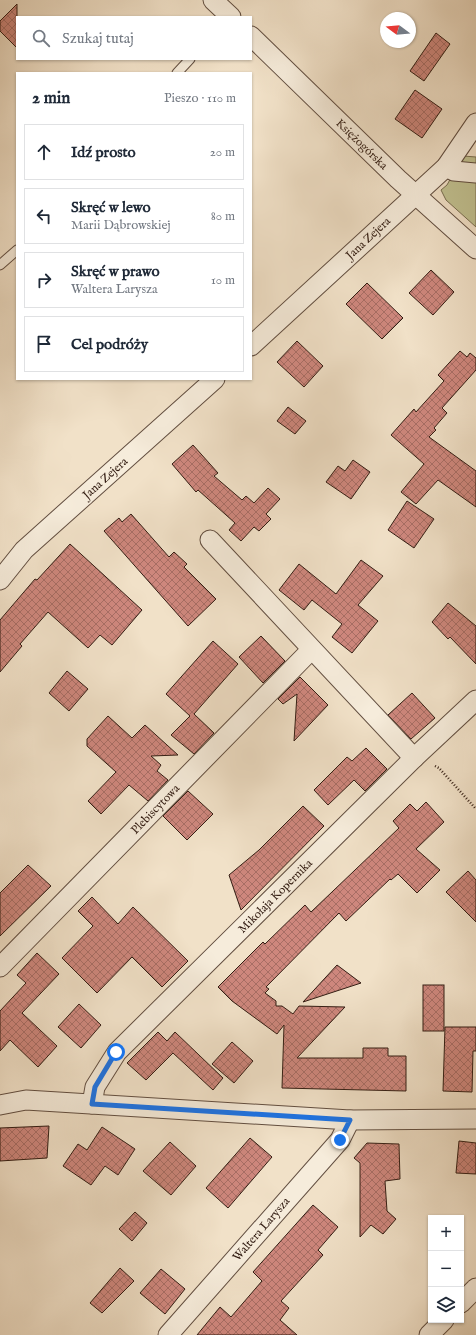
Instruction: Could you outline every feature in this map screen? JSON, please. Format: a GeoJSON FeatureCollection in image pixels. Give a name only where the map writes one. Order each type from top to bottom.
{"type":"FeatureCollection","features":[{"type":"Feature","properties":{"kind":"street"},"geometry":{"type":"LineString","coordinates":[[213,0],[229,16]]}},
{"type":"Feature","properties":{"kind":"street","name":"Księżogórska"},"geometry":{"type":"LineString","coordinates":[[252,37],[416,195],[476,249]]}},
{"type":"Feature","properties":{"kind":"street","name":"Jana Zejera"},"geometry":{"type":"LineString","coordinates":[[252,345],[446,167],[476,123]]}},
{"type":"Feature","properties":{"kind":"street"},"geometry":{"type":"LineString","coordinates":[[446,167],[454,171],[476,173]]}},
{"type":"Feature","properties":{"kind":"street","name":"Jana Zejera"},"geometry":{"type":"LineString","coordinates":[[0,580],[24,550],[214,380]]}},
{"type":"Feature","properties":{"kind":"street"},"geometry":{"type":"LineString","coordinates":[[210,540],[310,650],[414,758]]}},
{"type":"Feature","properties":{"kind":"street","name":"Plebiscytowa"},"geometry":{"type":"LineString","coordinates":[[0,967],[310,650]]}},
{"type":"Feature","properties":{"kind":"street","name":"Mikołaja Kopernika"},"geometry":{"type":"LineString","coordinates":[[92,1104],[95,1087],[116,1052],[414,758],[476,700]]}},
{"type":"Feature","properties":{"kind":"street"},"geometry":{"type":"LineString","coordinates":[[0,1091],[26,1100]]}},
{"type":"Feature","properties":{"kind":"street"},"geometry":{"type":"LineString","coordinates":[[0,1105],[26,1100],[350,1120],[476,1119]]}},
{"type":"Feature","properties":{"kind":"street","name":"Waltera Larysza"},"geometry":{"type":"LineString","coordinates":[[168,1335],[340,1140],[350,1120]]}},
{"type":"Feature","properties":{"kind":"street"},"geometry":{"type":"LineString","coordinates":[[464,1300],[476,1288]]}},
{"type":"Feature","properties":{"kind":"street"},"geometry":{"type":"LineString","coordinates":[[429,1335],[441,1323]]}},
{"type":"Feature","properties":{"kind":"lane"},"geometry":{"type":"LineString","coordinates":[[179,72],[189,60]]}},
{"type":"Feature","properties":{"kind":"lane"},"geometry":{"type":"LineString","coordinates":[[0,265],[16,251]]}},
{"type":"Feature","properties":{"kind":"path"},"geometry":{"type":"LineString","coordinates":[[414,758],[439,768],[476,809]]}},
{"type":"Feature","properties":{"kind":"green space"},"geometry":{"type":"Polygon","coordinates":[[[463,156],[476,157],[476,227],[446,200],[441,190],[447,185],[463,156]]]}},
{"type":"Feature","properties":{"kind":"building"},"geometry":{"type":"Polygon","coordinates":[[[17,4],[16,47],[0,31],[0,21],[17,4]]]}},
{"type":"Feature","properties":{"kind":"building"},"geometry":{"type":"Polygon","coordinates":[[[436,33],[450,44],[424,81],[410,71],[436,33]]]}},
{"type":"Feature","properties":{"kind":"building"},"geometry":{"type":"Polygon","coordinates":[[[415,90],[442,109],[422,138],[395,119],[415,90]]]}},
{"type":"Feature","properties":{"kind":"building"},"geometry":{"type":"Polygon","coordinates":[[[431,270],[454,292],[433,315],[409,293],[431,270]]]}},
{"type":"Feature","properties":{"kind":"building"},"geometry":{"type":"Polygon","coordinates":[[[367,283],[403,318],[382,339],[346,304],[367,283]]]}},
{"type":"Feature","properties":{"kind":"building"},"geometry":{"type":"Polygon","coordinates":[[[297,341],[323,366],[304,387],[277,362],[297,341]]]}},
{"type":"Feature","properties":{"kind":"building"},"geometry":{"type":"Polygon","coordinates":[[[460,351],[467,357],[470,353],[476,358],[476,370],[442,408],[447,413],[434,428],[436,430],[429,437],[476,471],[476,507],[438,480],[416,504],[401,492],[424,464],[391,435],[414,409],[416,412],[444,381],[438,375],[460,351]]]}},
{"type":"Feature","properties":{"kind":"building"},"geometry":{"type":"Polygon","coordinates":[[[288,407],[306,421],[295,434],[277,421],[288,407]]]}},
{"type":"Feature","properties":{"kind":"building"},"geometry":{"type":"Polygon","coordinates":[[[193,445],[218,473],[214,476],[242,500],[246,496],[254,503],[268,488],[280,499],[266,514],[271,519],[259,531],[254,527],[241,541],[229,530],[235,523],[198,490],[196,492],[172,464],[193,445]]]}},
{"type":"Feature","properties":{"kind":"building"},"geometry":{"type":"Polygon","coordinates":[[[353,460],[370,472],[351,499],[326,482],[338,466],[345,471],[353,460]]]}},
{"type":"Feature","properties":{"kind":"building"},"geometry":{"type":"Polygon","coordinates":[[[407,501],[434,519],[414,548],[388,530],[407,501]]]}},
{"type":"Feature","properties":{"kind":"building"},"geometry":{"type":"Polygon","coordinates":[[[131,514],[169,557],[174,552],[187,564],[184,567],[216,599],[188,626],[104,531],[119,518],[122,522],[131,514]]]}},
{"type":"Feature","properties":{"kind":"building"},"geometry":{"type":"Polygon","coordinates":[[[70,544],[142,610],[112,645],[100,635],[88,648],[48,612],[20,644],[22,646],[0,672],[0,620],[35,579],[37,580],[70,544]]]}},
{"type":"Feature","properties":{"kind":"building"},"geometry":{"type":"Polygon","coordinates":[[[361,560],[383,576],[358,605],[378,621],[352,653],[332,637],[342,624],[312,600],[304,610],[279,590],[299,564],[336,594],[361,560]]]}},
{"type":"Feature","properties":{"kind":"building"},"geometry":{"type":"Polygon","coordinates":[[[448,603],[476,626],[476,664],[450,637],[448,639],[432,622],[448,603]]]}},
{"type":"Feature","properties":{"kind":"building"},"geometry":{"type":"Polygon","coordinates":[[[261,636],[285,661],[263,683],[239,657],[261,636]]]}},
{"type":"Feature","properties":{"kind":"building"},"geometry":{"type":"Polygon","coordinates":[[[213,641],[238,664],[194,714],[214,733],[194,754],[171,735],[190,716],[166,694],[213,641]]]}},
{"type":"Feature","properties":{"kind":"building"},"geometry":{"type":"Polygon","coordinates":[[[67,671],[88,689],[69,711],[49,693],[67,671]]]}},
{"type":"Feature","properties":{"kind":"building"},"geometry":{"type":"Polygon","coordinates":[[[300,677],[328,705],[294,741],[297,694],[283,704],[278,699],[300,677]]]}},
{"type":"Feature","properties":{"kind":"building"},"geometry":{"type":"Polygon","coordinates":[[[412,693],[435,718],[411,739],[388,715],[412,693]]]}},
{"type":"Feature","properties":{"kind":"building"},"geometry":{"type":"Polygon","coordinates":[[[108,716],[132,738],[145,725],[178,755],[151,756],[161,765],[157,771],[168,780],[148,801],[129,785],[101,814],[88,801],[116,772],[87,746],[87,739],[108,716]]]}},
{"type":"Feature","properties":{"kind":"building"},"geometry":{"type":"Polygon","coordinates":[[[366,748],[387,769],[365,791],[354,780],[328,805],[314,790],[347,757],[352,761],[366,748]]]}},
{"type":"Feature","properties":{"kind":"building"},"geometry":{"type":"Polygon","coordinates":[[[188,791],[213,814],[187,840],[163,816],[188,791]]]}},
{"type":"Feature","properties":{"kind":"building"},"geometry":{"type":"Polygon","coordinates":[[[426,802],[444,822],[416,849],[440,870],[417,893],[398,874],[391,880],[390,879],[346,921],[339,913],[266,987],[269,989],[265,993],[276,1001],[276,1006],[282,1006],[293,1014],[299,1006],[345,1007],[297,1058],[363,1058],[363,1048],[388,1048],[388,1056],[406,1056],[406,1091],[282,1088],[284,1025],[277,1034],[232,1001],[218,987],[263,942],[265,944],[305,905],[311,912],[399,828],[393,821],[410,804],[417,811],[426,802]]]}},
{"type":"Feature","properties":{"kind":"building"},"geometry":{"type":"Polygon","coordinates":[[[303,806],[324,826],[241,910],[229,875],[259,850],[303,806]]]}},
{"type":"Feature","properties":{"kind":"building"},"geometry":{"type":"Polygon","coordinates":[[[28,865],[51,886],[0,936],[0,893],[28,865]]]}},
{"type":"Feature","properties":{"kind":"building"},"geometry":{"type":"Polygon","coordinates":[[[468,871],[476,880],[476,922],[446,892],[468,871]]]}},
{"type":"Feature","properties":{"kind":"building"},"geometry":{"type":"Polygon","coordinates":[[[92,897],[118,924],[133,907],[188,961],[162,987],[132,957],[97,993],[62,958],[93,926],[78,911],[92,897]]]}},
{"type":"Feature","properties":{"kind":"building"},"geometry":{"type":"Polygon","coordinates":[[[37,953],[59,974],[22,1013],[57,1046],[38,1067],[10,1040],[0,1051],[0,1011],[26,983],[17,975],[37,953]]]}},
{"type":"Feature","properties":{"kind":"building"},"geometry":{"type":"Polygon","coordinates":[[[337,965],[361,983],[303,1002],[337,965]]]}},
{"type":"Feature","properties":{"kind":"building"},"geometry":{"type":"Polygon","coordinates":[[[423,985],[444,985],[444,1031],[423,1031],[423,985]]]}},
{"type":"Feature","properties":{"kind":"building"},"geometry":{"type":"Polygon","coordinates":[[[79,1004],[101,1025],[81,1048],[58,1027],[79,1004]]]}},
{"type":"Feature","properties":{"kind":"building"},"geometry":{"type":"Polygon","coordinates":[[[445,1027],[476,1027],[476,1051],[473,1051],[472,1092],[443,1091],[445,1027]]]}},
{"type":"Feature","properties":{"kind":"building"},"geometry":{"type":"Polygon","coordinates":[[[158,1032],[167,1041],[175,1032],[223,1078],[213,1090],[173,1053],[146,1080],[127,1063],[158,1032]]]}},
{"type":"Feature","properties":{"kind":"building"},"geometry":{"type":"Polygon","coordinates":[[[232,1042],[253,1061],[234,1083],[212,1064],[232,1042]]]}},
{"type":"Feature","properties":{"kind":"building"},"geometry":{"type":"Polygon","coordinates":[[[49,1126],[47,1158],[0,1161],[0,1128],[49,1126]]]}},
{"type":"Feature","properties":{"kind":"building"},"geometry":{"type":"Polygon","coordinates":[[[102,1127],[135,1149],[118,1175],[105,1166],[91,1185],[63,1166],[78,1144],[87,1150],[102,1127]]]}},
{"type":"Feature","properties":{"kind":"building"},"geometry":{"type":"Polygon","coordinates":[[[250,1138],[272,1157],[228,1208],[206,1188],[250,1138]]]}},
{"type":"Feature","properties":{"kind":"building"},"geometry":{"type":"Polygon","coordinates":[[[459,1141],[476,1143],[476,1174],[456,1173],[459,1141]]]}},
{"type":"Feature","properties":{"kind":"building"},"geometry":{"type":"Polygon","coordinates":[[[170,1142],[196,1166],[171,1195],[143,1171],[170,1142]]]}},
{"type":"Feature","properties":{"kind":"building"},"geometry":{"type":"Polygon","coordinates":[[[367,1143],[399,1144],[400,1179],[385,1181],[387,1211],[396,1219],[383,1234],[371,1225],[360,1237],[360,1163],[354,1158],[367,1143]]]}},
{"type":"Feature","properties":{"kind":"building"},"geometry":{"type":"Polygon","coordinates":[[[313,1205],[338,1227],[318,1250],[323,1255],[281,1301],[289,1308],[280,1320],[297,1335],[197,1335],[220,1307],[231,1317],[262,1281],[253,1272],[313,1205]]]}},
{"type":"Feature","properties":{"kind":"building"},"geometry":{"type":"Polygon","coordinates":[[[135,1212],[147,1223],[132,1241],[119,1229],[135,1212]]]}},
{"type":"Feature","properties":{"kind":"building"},"geometry":{"type":"Polygon","coordinates":[[[120,1268],[134,1281],[102,1313],[90,1303],[120,1268]]]}},
{"type":"Feature","properties":{"kind":"building"},"geometry":{"type":"Polygon","coordinates":[[[161,1269],[185,1289],[165,1314],[140,1293],[161,1269]]]}},
{"type":"Feature","properties":{"kind":"route"},"geometry":{"type":"LineString","coordinates":[[116,1052],[95,1087],[92,1104],[350,1120],[340,1140]]}}]}
